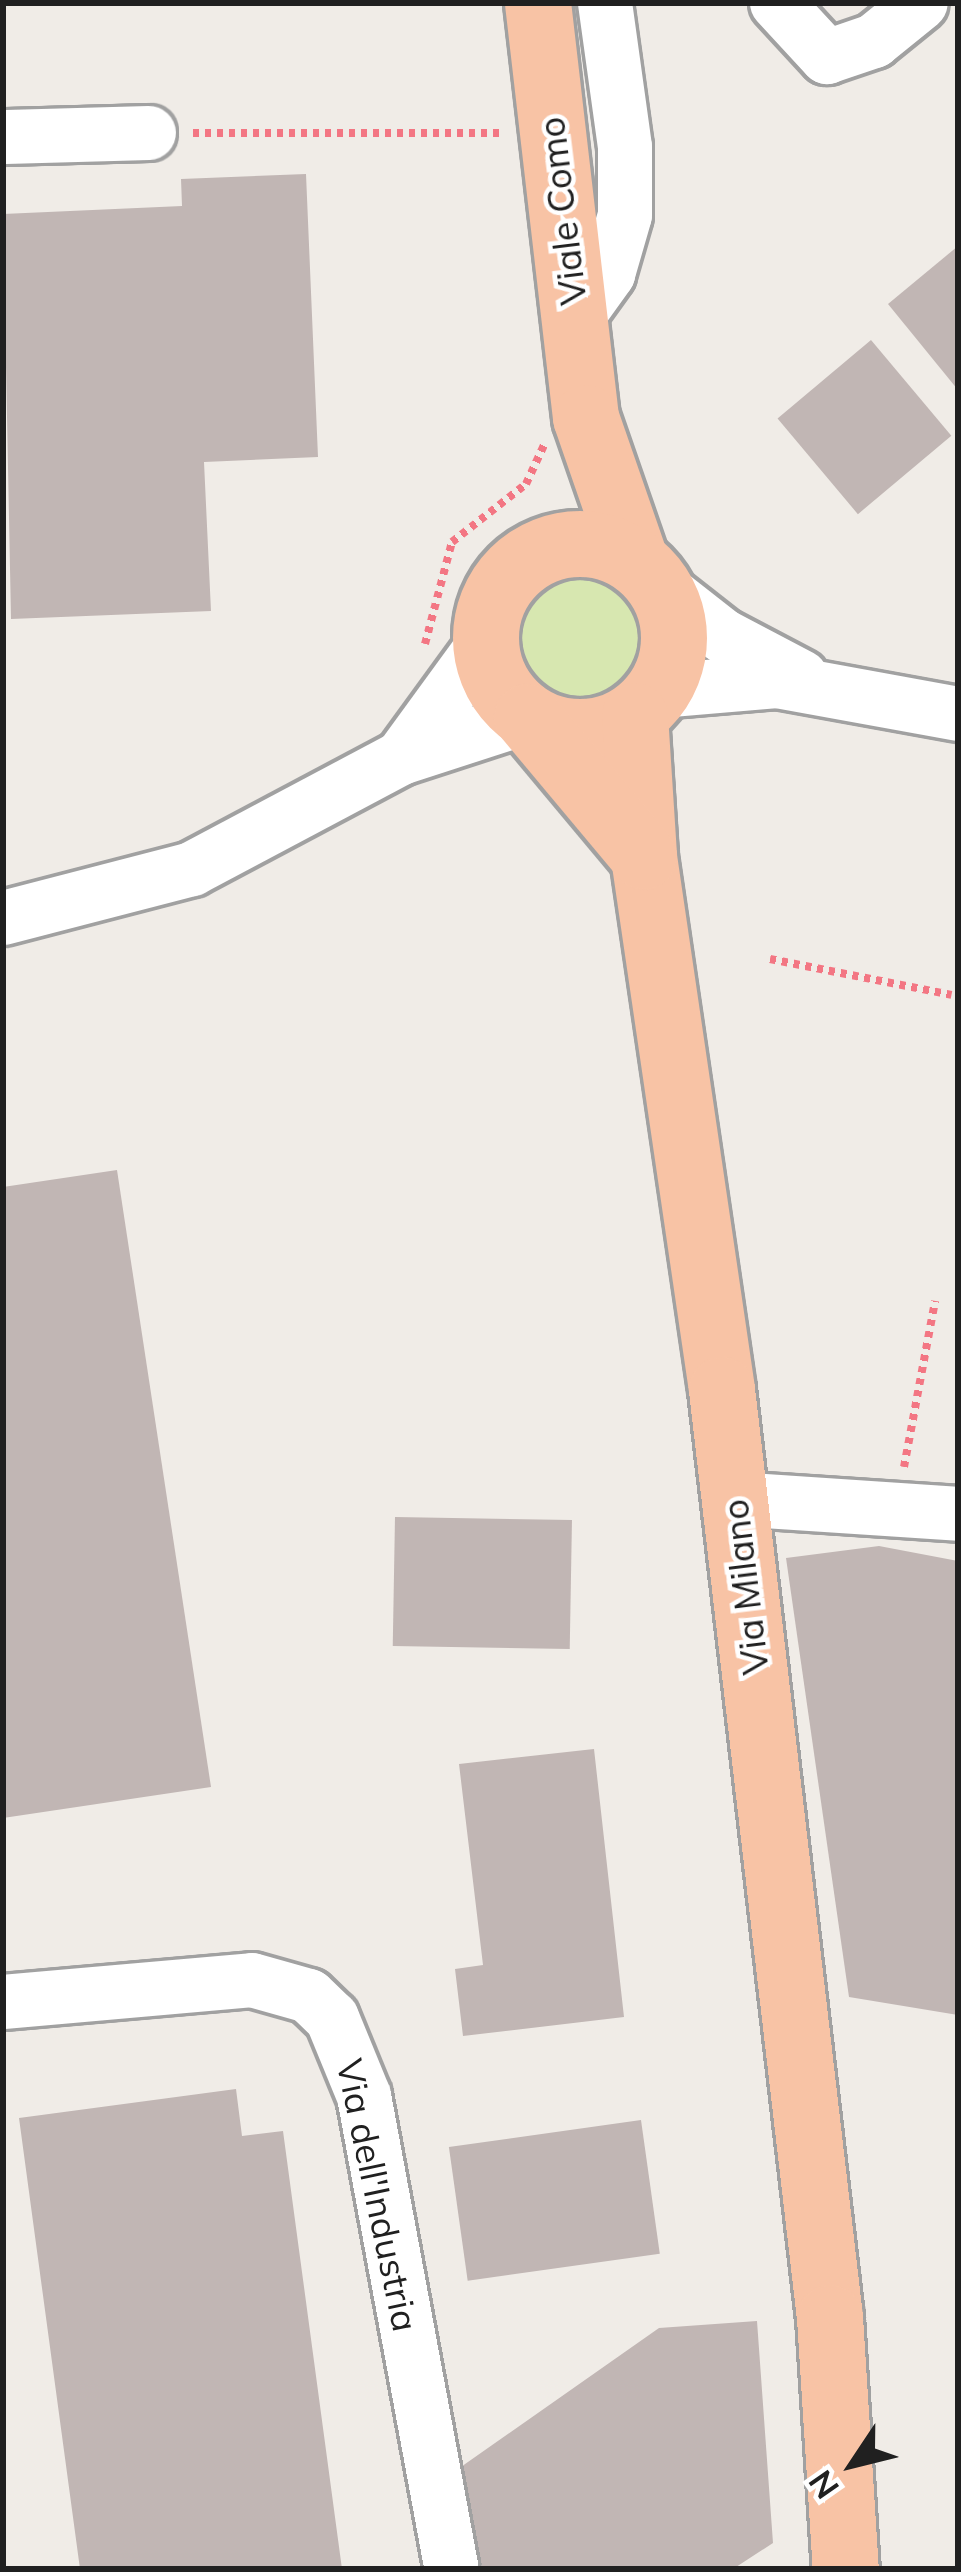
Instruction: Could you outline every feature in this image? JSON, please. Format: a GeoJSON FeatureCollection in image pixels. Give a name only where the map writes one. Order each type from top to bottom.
{"type":"FeatureCollection","features":[{"type":"Feature","properties":{"kind":"main road","name":"Viale Como"},"geometry":{"type":"LineString","coordinates":[[538,3],[575,320],[566,420]]}},
{"type":"Feature","properties":{"kind":"main road"},"geometry":{"type":"LineString","coordinates":[[566,420],[561,493],[526,560],[503,582],[454,648],[491,671],[644,857]]}},
{"type":"Feature","properties":{"kind":"main road"},"geometry":{"type":"LineString","coordinates":[[527,717],[581,731],[647,703],[673,638],[647,573],[566,420]]}},
{"type":"Feature","properties":{"kind":"main road"},"geometry":{"type":"LineString","coordinates":[[526,560],[561,545],[601,546],[647,573]]}},
{"type":"Feature","properties":{"kind":"main road","name":"Via Milano"},"geometry":{"type":"LineString","coordinates":[[647,703],[644,857],[735,1499],[830,2318],[846,2569]]}},
{"type":"Feature","properties":{"kind":"main road","name":"Via Milano"},"geometry":{"type":"LineString","coordinates":[[830,2318],[873,2569]]}},
{"type":"Feature","properties":{"kind":"street"},"geometry":{"type":"LineString","coordinates":[[575,320],[608,274],[625,215],[625,147],[605,3]]}},
{"type":"Feature","properties":{"kind":"street"},"geometry":{"type":"LineString","coordinates":[[777,3],[827,57],[874,41],[921,3]]}},
{"type":"Feature","properties":{"kind":"street"},"geometry":{"type":"LineString","coordinates":[[3,136],[149,133]]}},
{"type":"Feature","properties":{"kind":"street"},"geometry":{"type":"LineString","coordinates":[[647,573],[723,636],[819,686]]}},
{"type":"Feature","properties":{"kind":"street"},"geometry":{"type":"LineString","coordinates":[[401,758],[454,648]]}},
{"type":"Feature","properties":{"kind":"street"},"geometry":{"type":"LineString","coordinates":[[647,703],[731,680],[819,686],[958,714]]}},
{"type":"Feature","properties":{"kind":"street"},"geometry":{"type":"LineString","coordinates":[[3,918],[216,860],[401,758],[527,717]]}},
{"type":"Feature","properties":{"kind":"street"},"geometry":{"type":"LineString","coordinates":[[735,1499],[958,1514]]}},
{"type":"Feature","properties":{"kind":"street","name":"Via dell'Industria"},"geometry":{"type":"LineString","coordinates":[[3,2002],[252,1980],[309,1996],[332,2018],[364,2096],[452,2569]]}},
{"type":"Feature","properties":{"kind":"path"},"geometry":{"type":"LineString","coordinates":[[149,133],[505,134]]}},
{"type":"Feature","properties":{"kind":"path"},"geometry":{"type":"LineString","coordinates":[[454,648],[452,542],[526,484],[566,420]]}},
{"type":"Feature","properties":{"kind":"path"},"geometry":{"type":"LineString","coordinates":[[770,959],[951,995]]}},
{"type":"Feature","properties":{"kind":"path"},"geometry":{"type":"LineString","coordinates":[[895,1510],[935,1300]]}},
{"type":"Feature","properties":{"kind":"green space"},"geometry":{"type":"Polygon","coordinates":[[[580,562],[609,568],[634,584],[650,609],[656,638],[650,667],[634,692],[609,708],[580,714],[551,708],[526,692],[510,667],[504,638],[510,609],[526,584],[551,568],[580,562]]]}},
{"type":"Feature","properties":{"kind":"building"},"geometry":{"type":"Polygon","coordinates":[[[306,174],[318,457],[204,462],[211,611],[11,619],[3,214],[182,206],[181,179],[306,174]]]}},
{"type":"Feature","properties":{"kind":"building"},"geometry":{"type":"Polygon","coordinates":[[[958,246],[958,390],[888,304],[958,246]]]}},
{"type":"Feature","properties":{"kind":"building"},"geometry":{"type":"Polygon","coordinates":[[[871,340],[951,436],[858,514],[778,418],[871,340]]]}},
{"type":"Feature","properties":{"kind":"building"},"geometry":{"type":"Polygon","coordinates":[[[117,1170],[211,1787],[3,1818],[3,1187],[117,1170]]]}},
{"type":"Feature","properties":{"kind":"building"},"geometry":{"type":"Polygon","coordinates":[[[395,1517],[572,1520],[570,1649],[393,1646],[395,1517]]]}},
{"type":"Feature","properties":{"kind":"building"},"geometry":{"type":"Polygon","coordinates":[[[879,1546],[958,1561],[958,2015],[849,1997],[786,1558],[879,1546]]]}},
{"type":"Feature","properties":{"kind":"building"},"geometry":{"type":"Polygon","coordinates":[[[594,1749],[624,2017],[463,2036],[455,1969],[483,1965],[459,1764],[594,1749]]]}},
{"type":"Feature","properties":{"kind":"building"},"geometry":{"type":"Polygon","coordinates":[[[236,2089],[242,2136],[283,2131],[342,2569],[80,2569],[19,2118],[236,2089]]]}},
{"type":"Feature","properties":{"kind":"building"},"geometry":{"type":"Polygon","coordinates":[[[641,2120],[660,2254],[468,2281],[449,2147],[641,2120]]]}},
{"type":"Feature","properties":{"kind":"building"},"geometry":{"type":"Polygon","coordinates":[[[757,2321],[773,2543],[733,2569],[484,2569],[452,2525],[472,2511],[448,2476],[659,2328],[757,2321]]]}}]}
